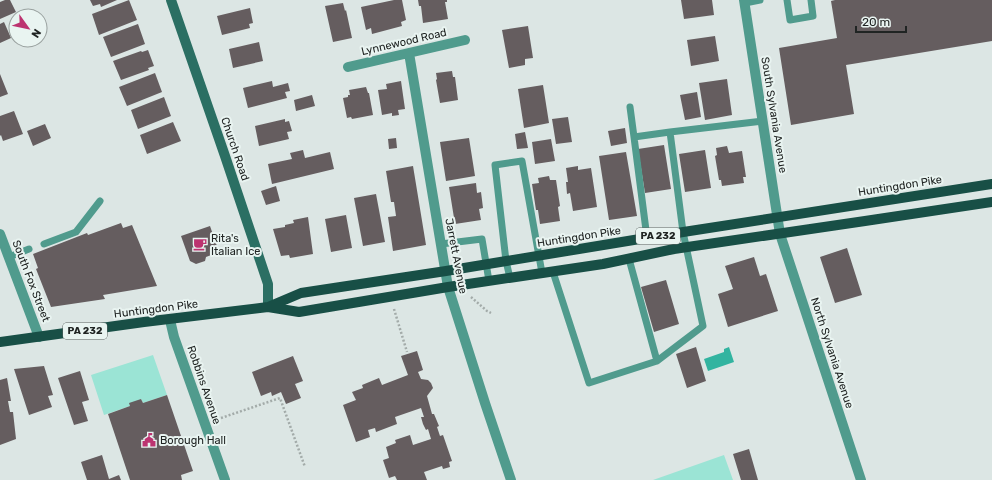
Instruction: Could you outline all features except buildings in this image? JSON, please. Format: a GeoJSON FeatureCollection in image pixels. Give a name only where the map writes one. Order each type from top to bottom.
{"type":"FeatureCollection","features":[{"type":"Feature","properties":{"kind":"main road","name":"Huntingdon Pike"},"geometry":{"type":"LineString","coordinates":[[268,307],[301,292],[486,265],[683,232],[992,184]]}},
{"type":"Feature","properties":{"kind":"main road","name":"Huntingdon Pike"},"geometry":{"type":"LineString","coordinates":[[0,342],[268,307],[299,312],[448,287],[604,264],[686,247],[992,202]]}},
{"type":"Feature","properties":{"kind":"street","name":"Church Road"},"geometry":{"type":"LineString","coordinates":[[171,0],[226,156],[268,284],[268,307]]}},
{"type":"Feature","properties":{"kind":"street","name":"South Sylvania Avenue"},"geometry":{"type":"LineString","coordinates":[[745,2],[780,234]]}},
{"type":"Feature","properties":{"kind":"street","name":"Lynnewood Road"},"geometry":{"type":"LineString","coordinates":[[348,67],[465,40]]}},
{"type":"Feature","properties":{"kind":"street","name":"Jarrett Avenue"},"geometry":{"type":"LineString","coordinates":[[409,53],[448,287],[511,480]]}},
{"type":"Feature","properties":{"kind":"street","name":"South Fox Street"},"geometry":{"type":"LineString","coordinates":[[0,234],[39,337]]}},
{"type":"Feature","properties":{"kind":"street","name":"North Sylvania Avenue"},"geometry":{"type":"LineString","coordinates":[[780,234],[861,480]]}},
{"type":"Feature","properties":{"kind":"street","name":"Robbins Avenue"},"geometry":{"type":"LineString","coordinates":[[170,320],[174,337],[225,480]]}},
{"type":"Feature","properties":{"kind":"lane"},"geometry":{"type":"LineString","coordinates":[[745,2],[760,0]]}},
{"type":"Feature","properties":{"kind":"lane"},"geometry":{"type":"LineString","coordinates":[[787,0],[790,20],[813,16],[811,0]]}},
{"type":"Feature","properties":{"kind":"lane"},"geometry":{"type":"LineString","coordinates":[[630,107],[647,238]]}},
{"type":"Feature","properties":{"kind":"lane"},"geometry":{"type":"LineString","coordinates":[[634,137],[764,121]]}},
{"type":"Feature","properties":{"kind":"lane"},"geometry":{"type":"LineString","coordinates":[[552,272],[589,383],[657,360],[703,326],[683,232],[670,132]]}},
{"type":"Feature","properties":{"kind":"lane"},"geometry":{"type":"LineString","coordinates":[[510,278],[506,261],[495,165],[522,161],[542,273]]}},
{"type":"Feature","properties":{"kind":"lane"},"geometry":{"type":"LineString","coordinates":[[44,244],[76,232],[100,201]]}},
{"type":"Feature","properties":{"kind":"lane"},"geometry":{"type":"LineString","coordinates":[[441,244],[482,239],[489,281]]}},
{"type":"Feature","properties":{"kind":"lane"},"geometry":{"type":"LineString","coordinates":[[9,257],[29,249]]}},
{"type":"Feature","properties":{"kind":"lane"},"geometry":{"type":"LineString","coordinates":[[629,258],[657,360]]}},
{"type":"Feature","properties":{"kind":"path"},"geometry":{"type":"LineString","coordinates":[[468,296],[474,298],[491,313]]}},
{"type":"Feature","properties":{"kind":"path"},"geometry":{"type":"LineString","coordinates":[[393,305],[407,352]]}},
{"type":"Feature","properties":{"kind":"path"},"geometry":{"type":"LineString","coordinates":[[221,418],[280,398],[305,467]]}},
{"type":"Feature","properties":{"kind":"shaded area"},"geometry":{"type":"Polygon","coordinates":[[[729,347],[734,362],[708,371],[704,359],[724,352],[724,349],[729,347]]]}},
{"type":"Feature","properties":{"kind":"shaded area"},"geometry":{"type":"Polygon","coordinates":[[[153,355],[167,395],[143,403],[141,399],[130,406],[104,415],[91,375],[153,355]]]}},
{"type":"Feature","properties":{"kind":"shaded area"},"geometry":{"type":"Polygon","coordinates":[[[724,455],[733,480],[653,480],[724,455]]]}},
{"type":"Feature","properties":{"kind":"place","name":"Rita's Italian Ice"},"geometry":{"type":"Point","coordinates":[200,244]}},
{"type":"Feature","properties":{"kind":"place","name":"Borough Hall"},"geometry":{"type":"Point","coordinates":[149,440]}}]}
